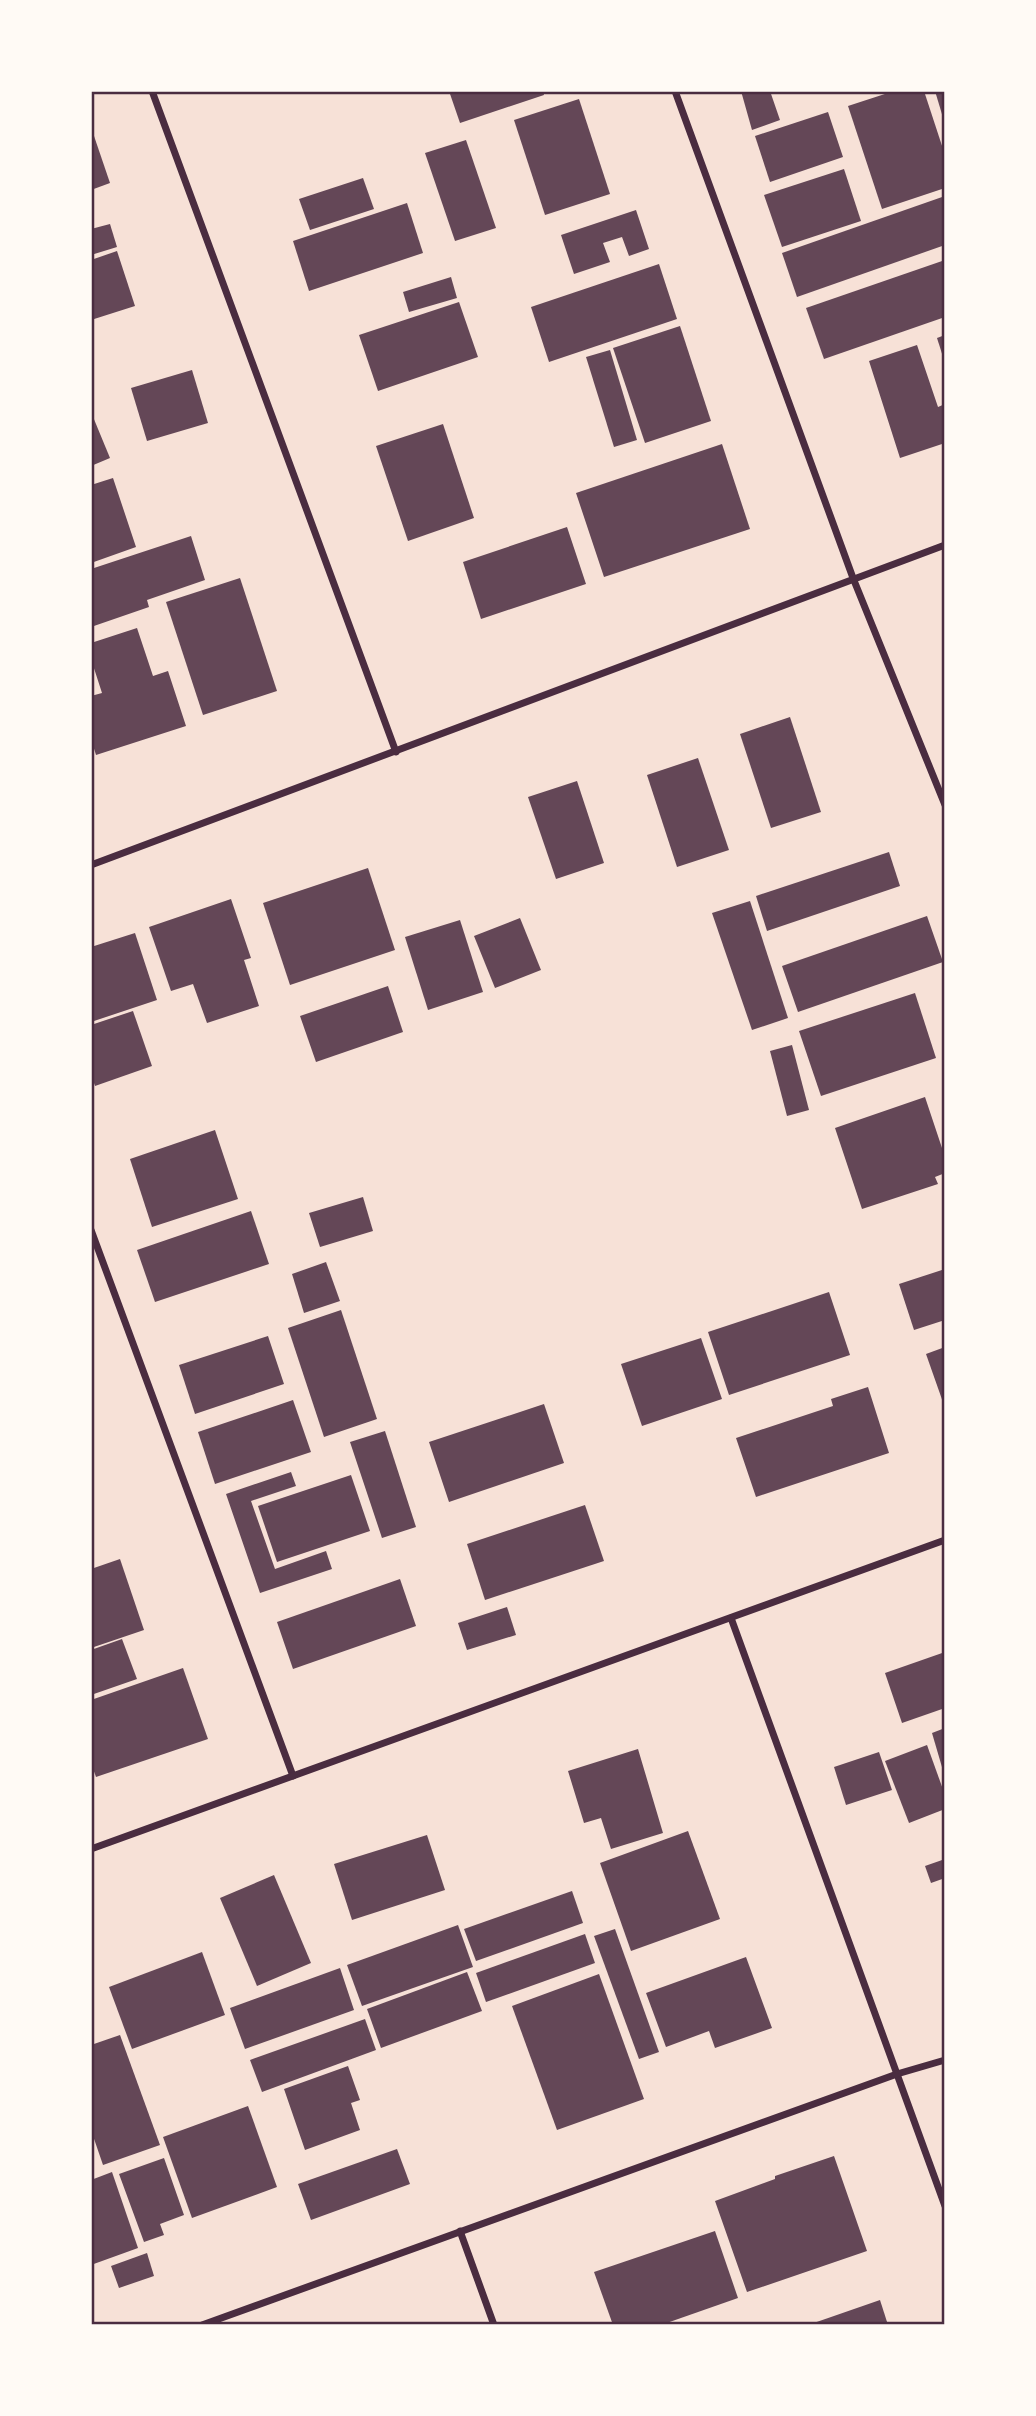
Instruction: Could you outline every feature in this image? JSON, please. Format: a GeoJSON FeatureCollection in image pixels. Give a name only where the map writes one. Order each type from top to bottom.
{"type":"FeatureCollection","features":[{"type":"Feature","properties":{"kind":"street"},"geometry":{"type":"LineString","coordinates":[[152,91],[396,752]]}},
{"type":"Feature","properties":{"kind":"street"},"geometry":{"type":"LineString","coordinates":[[675,91],[853,578],[945,806]]}},
{"type":"Feature","properties":{"kind":"street"},"geometry":{"type":"LineString","coordinates":[[91,865],[945,545]]}},
{"type":"Feature","properties":{"kind":"street"},"geometry":{"type":"LineString","coordinates":[[91,1230],[293,1776]]}},
{"type":"Feature","properties":{"kind":"street"},"geometry":{"type":"LineString","coordinates":[[91,1849],[945,1540]]}},
{"type":"Feature","properties":{"kind":"street"},"geometry":{"type":"LineString","coordinates":[[732,1618],[945,2206]]}},
{"type":"Feature","properties":{"kind":"street"},"geometry":{"type":"LineString","coordinates":[[202,2325],[897,2074],[945,2060]]}},
{"type":"Feature","properties":{"kind":"street"},"geometry":{"type":"LineString","coordinates":[[460,2231],[494,2325]]}},
{"type":"Feature","properties":{"kind":"building"},"geometry":{"type":"Polygon","coordinates":[[[449,91],[543,91],[544,95],[460,123],[449,91]]]}},
{"type":"Feature","properties":{"kind":"building"},"geometry":{"type":"Polygon","coordinates":[[[741,91],[770,91],[780,120],[752,130],[741,91]]]}},
{"type":"Feature","properties":{"kind":"building"},"geometry":{"type":"Polygon","coordinates":[[[894,91],[924,91],[945,155],[945,188],[882,209],[848,106],[894,91]]]}},
{"type":"Feature","properties":{"kind":"building"},"geometry":{"type":"Polygon","coordinates":[[[935,91],[945,91],[944,121],[935,91]]]}},
{"type":"Feature","properties":{"kind":"building"},"geometry":{"type":"Polygon","coordinates":[[[579,99],[610,194],[545,215],[514,120],[579,99]]]}},
{"type":"Feature","properties":{"kind":"building"},"geometry":{"type":"Polygon","coordinates":[[[828,112],[843,157],[770,182],[755,136],[828,112]]]}},
{"type":"Feature","properties":{"kind":"building"},"geometry":{"type":"Polygon","coordinates":[[[91,133],[110,183],[91,190],[91,133]]]}},
{"type":"Feature","properties":{"kind":"building"},"geometry":{"type":"Polygon","coordinates":[[[466,140],[496,228],[455,241],[425,153],[466,140]]]}},
{"type":"Feature","properties":{"kind":"building"},"geometry":{"type":"Polygon","coordinates":[[[844,169],[861,221],[782,247],[764,195],[844,169]]]}},
{"type":"Feature","properties":{"kind":"building"},"geometry":{"type":"Polygon","coordinates":[[[363,178],[374,209],[310,230],[299,199],[363,178]]]}},
{"type":"Feature","properties":{"kind":"building"},"geometry":{"type":"Polygon","coordinates":[[[945,196],[945,245],[797,297],[782,253],[945,196]]]}},
{"type":"Feature","properties":{"kind":"building"},"geometry":{"type":"Polygon","coordinates":[[[407,203],[423,253],[309,291],[293,241],[407,203]]]}},
{"type":"Feature","properties":{"kind":"building"},"geometry":{"type":"Polygon","coordinates":[[[636,210],[649,249],[629,256],[622,237],[603,243],[610,262],[574,274],[561,235],[636,210]]]}},
{"type":"Feature","properties":{"kind":"building"},"geometry":{"type":"Polygon","coordinates":[[[110,224],[117,247],[91,255],[91,229],[110,224]]]}},
{"type":"Feature","properties":{"kind":"building"},"geometry":{"type":"Polygon","coordinates":[[[117,251],[135,306],[91,320],[91,260],[117,251]]]}},
{"type":"Feature","properties":{"kind":"building"},"geometry":{"type":"Polygon","coordinates":[[[945,260],[945,317],[824,359],[806,308],[945,260]]]}},
{"type":"Feature","properties":{"kind":"building"},"geometry":{"type":"Polygon","coordinates":[[[659,264],[677,319],[549,362],[531,307],[659,264]]]}},
{"type":"Feature","properties":{"kind":"building"},"geometry":{"type":"Polygon","coordinates":[[[451,277],[457,298],[409,312],[403,292],[451,277]]]}},
{"type":"Feature","properties":{"kind":"building"},"geometry":{"type":"Polygon","coordinates":[[[459,302],[478,357],[378,391],[359,335],[459,302]]]}},
{"type":"Feature","properties":{"kind":"building"},"geometry":{"type":"Polygon","coordinates":[[[680,326],[711,421],[645,443],[613,348],[680,326]]]}},
{"type":"Feature","properties":{"kind":"building"},"geometry":{"type":"Polygon","coordinates":[[[945,335],[945,360],[944,360],[937,338],[945,335]]]}},
{"type":"Feature","properties":{"kind":"building"},"geometry":{"type":"Polygon","coordinates":[[[917,345],[938,407],[945,404],[945,443],[900,458],[869,361],[917,345]]]}},
{"type":"Feature","properties":{"kind":"building"},"geometry":{"type":"Polygon","coordinates":[[[610,350],[637,440],[614,447],[586,357],[610,350]]]}},
{"type":"Feature","properties":{"kind":"building"},"geometry":{"type":"Polygon","coordinates":[[[192,370],[208,423],[147,441],[131,388],[192,370]]]}},
{"type":"Feature","properties":{"kind":"building"},"geometry":{"type":"Polygon","coordinates":[[[91,412],[110,458],[91,466],[91,412]]]}},
{"type":"Feature","properties":{"kind":"building"},"geometry":{"type":"Polygon","coordinates":[[[443,424],[474,518],[408,541],[376,446],[443,424]]]}},
{"type":"Feature","properties":{"kind":"building"},"geometry":{"type":"Polygon","coordinates":[[[722,444],[750,529],[604,577],[576,493],[722,444]]]}},
{"type":"Feature","properties":{"kind":"building"},"geometry":{"type":"Polygon","coordinates":[[[113,478],[136,547],[91,563],[91,485],[113,478]]]}},
{"type":"Feature","properties":{"kind":"building"},"geometry":{"type":"Polygon","coordinates":[[[567,527],[586,584],[481,619],[463,562],[567,527]]]}},
{"type":"Feature","properties":{"kind":"building"},"geometry":{"type":"Polygon","coordinates":[[[191,536],[205,580],[147,600],[149,607],[91,627],[91,569],[191,536]]]}},
{"type":"Feature","properties":{"kind":"building"},"geometry":{"type":"Polygon","coordinates":[[[240,578],[277,691],[203,715],[166,602],[240,578]]]}},
{"type":"Feature","properties":{"kind":"building"},"geometry":{"type":"Polygon","coordinates":[[[137,628],[153,676],[168,671],[186,726],[96,755],[91,739],[91,696],[102,693],[91,659],[91,643],[137,628]]]}},
{"type":"Feature","properties":{"kind":"building"},"geometry":{"type":"Polygon","coordinates":[[[790,717],[821,812],[771,828],[740,734],[790,717]]]}},
{"type":"Feature","properties":{"kind":"building"},"geometry":{"type":"Polygon","coordinates":[[[698,758],[729,850],[677,867],[647,775],[698,758]]]}},
{"type":"Feature","properties":{"kind":"building"},"geometry":{"type":"Polygon","coordinates":[[[577,781],[604,863],[556,879],[528,797],[577,781]]]}},
{"type":"Feature","properties":{"kind":"building"},"geometry":{"type":"Polygon","coordinates":[[[889,852],[900,886],[767,931],[756,896],[889,852]]]}},
{"type":"Feature","properties":{"kind":"building"},"geometry":{"type":"Polygon","coordinates":[[[368,868],[395,950],[290,985],[263,903],[368,868]]]}},
{"type":"Feature","properties":{"kind":"building"},"geometry":{"type":"Polygon","coordinates":[[[231,899],[251,958],[244,960],[259,1006],[207,1023],[193,984],[171,991],[149,927],[231,899]]]}},
{"type":"Feature","properties":{"kind":"building"},"geometry":{"type":"Polygon","coordinates":[[[750,901],[788,1018],[752,1030],[712,913],[750,901]]]}},
{"type":"Feature","properties":{"kind":"building"},"geometry":{"type":"Polygon","coordinates":[[[927,916],[943,962],[798,1012],[782,966],[927,916]]]}},
{"type":"Feature","properties":{"kind":"building"},"geometry":{"type":"Polygon","coordinates":[[[520,918],[541,970],[495,988],[474,936],[520,918]]]}},
{"type":"Feature","properties":{"kind":"building"},"geometry":{"type":"Polygon","coordinates":[[[460,920],[483,992],[428,1010],[405,937],[460,920]]]}},
{"type":"Feature","properties":{"kind":"building"},"geometry":{"type":"Polygon","coordinates":[[[135,933],[157,1000],[91,1022],[91,947],[135,933]]]}},
{"type":"Feature","properties":{"kind":"building"},"geometry":{"type":"Polygon","coordinates":[[[388,986],[403,1032],[316,1062],[300,1016],[388,986]]]}},
{"type":"Feature","properties":{"kind":"building"},"geometry":{"type":"Polygon","coordinates":[[[915,993],[936,1058],[821,1096],[799,1031],[915,993]]]}},
{"type":"Feature","properties":{"kind":"building"},"geometry":{"type":"Polygon","coordinates":[[[133,1011],[152,1066],[95,1086],[91,1074],[91,1025],[133,1011]]]}},
{"type":"Feature","properties":{"kind":"building"},"geometry":{"type":"Polygon","coordinates":[[[792,1045],[809,1110],[787,1116],[770,1051],[792,1045]]]}},
{"type":"Feature","properties":{"kind":"building"},"geometry":{"type":"Polygon","coordinates":[[[925,1097],[945,1157],[945,1173],[935,1177],[938,1184],[862,1209],[835,1128],[925,1097]]]}},
{"type":"Feature","properties":{"kind":"building"},"geometry":{"type":"Polygon","coordinates":[[[215,1130],[238,1199],[152,1227],[130,1159],[215,1130]]]}},
{"type":"Feature","properties":{"kind":"building"},"geometry":{"type":"Polygon","coordinates":[[[363,1197],[373,1231],[320,1247],[309,1213],[363,1197]]]}},
{"type":"Feature","properties":{"kind":"building"},"geometry":{"type":"Polygon","coordinates":[[[251,1211],[269,1264],[155,1302],[137,1250],[251,1211]]]}},
{"type":"Feature","properties":{"kind":"building"},"geometry":{"type":"Polygon","coordinates":[[[326,1262],[340,1301],[304,1313],[292,1274],[326,1262]]]}},
{"type":"Feature","properties":{"kind":"building"},"geometry":{"type":"Polygon","coordinates":[[[945,1269],[945,1320],[914,1330],[899,1284],[945,1269]]]}},
{"type":"Feature","properties":{"kind":"building"},"geometry":{"type":"Polygon","coordinates":[[[829,1292],[850,1355],[729,1395],[708,1332],[829,1292]]]}},
{"type":"Feature","properties":{"kind":"building"},"geometry":{"type":"Polygon","coordinates":[[[341,1310],[377,1419],[324,1437],[288,1328],[341,1310]]]}},
{"type":"Feature","properties":{"kind":"building"},"geometry":{"type":"Polygon","coordinates":[[[268,1336],[284,1384],[195,1414],[179,1365],[268,1336]]]}},
{"type":"Feature","properties":{"kind":"building"},"geometry":{"type":"Polygon","coordinates":[[[701,1338],[722,1399],[642,1426],[621,1364],[701,1338]]]}},
{"type":"Feature","properties":{"kind":"building"},"geometry":{"type":"Polygon","coordinates":[[[945,1347],[945,1408],[926,1354],[945,1347]]]}},
{"type":"Feature","properties":{"kind":"building"},"geometry":{"type":"Polygon","coordinates":[[[868,1387],[889,1453],[756,1497],[736,1438],[833,1406],[831,1399],[868,1387]]]}},
{"type":"Feature","properties":{"kind":"building"},"geometry":{"type":"Polygon","coordinates":[[[293,1400],[311,1452],[215,1484],[198,1432],[293,1400]]]}},
{"type":"Feature","properties":{"kind":"building"},"geometry":{"type":"Polygon","coordinates":[[[544,1404],[564,1463],[449,1502],[429,1442],[544,1404]]]}},
{"type":"Feature","properties":{"kind":"building"},"geometry":{"type":"Polygon","coordinates":[[[385,1431],[416,1527],[382,1538],[350,1442],[385,1431]]]}},
{"type":"Feature","properties":{"kind":"building"},"geometry":{"type":"Polygon","coordinates":[[[291,1472],[296,1486],[251,1501],[275,1569],[326,1551],[332,1569],[260,1593],[226,1494],[291,1472]]]}},
{"type":"Feature","properties":{"kind":"building"},"geometry":{"type":"Polygon","coordinates":[[[351,1475],[370,1531],[277,1562],[258,1506],[351,1475]]]}},
{"type":"Feature","properties":{"kind":"building"},"geometry":{"type":"Polygon","coordinates":[[[585,1505],[604,1561],[485,1600],[467,1544],[585,1505]]]}},
{"type":"Feature","properties":{"kind":"building"},"geometry":{"type":"Polygon","coordinates":[[[120,1559],[144,1630],[91,1648],[91,1569],[120,1559]]]}},
{"type":"Feature","properties":{"kind":"building"},"geometry":{"type":"Polygon","coordinates":[[[400,1579],[416,1626],[293,1669],[277,1622],[400,1579]]]}},
{"type":"Feature","properties":{"kind":"building"},"geometry":{"type":"Polygon","coordinates":[[[507,1607],[516,1635],[467,1650],[458,1623],[507,1607]]]}},
{"type":"Feature","properties":{"kind":"building"},"geometry":{"type":"Polygon","coordinates":[[[122,1639],[137,1679],[91,1695],[91,1650],[122,1639]]]}},
{"type":"Feature","properties":{"kind":"building"},"geometry":{"type":"Polygon","coordinates":[[[945,1652],[945,1708],[902,1723],[885,1673],[945,1652]]]}},
{"type":"Feature","properties":{"kind":"building"},"geometry":{"type":"Polygon","coordinates":[[[183,1668],[208,1739],[96,1777],[91,1763],[91,1700],[183,1668]]]}},
{"type":"Feature","properties":{"kind":"building"},"geometry":{"type":"Polygon","coordinates":[[[945,1728],[945,1774],[944,1774],[932,1733],[945,1728]]]}},
{"type":"Feature","properties":{"kind":"building"},"geometry":{"type":"Polygon","coordinates":[[[927,1745],[945,1795],[945,1809],[909,1823],[885,1761],[927,1745]]]}},
{"type":"Feature","properties":{"kind":"building"},"geometry":{"type":"Polygon","coordinates":[[[638,1749],[663,1833],[611,1849],[601,1818],[584,1823],[568,1771],[638,1749]]]}},
{"type":"Feature","properties":{"kind":"building"},"geometry":{"type":"Polygon","coordinates":[[[879,1752],[892,1790],[846,1805],[834,1767],[879,1752]]]}},
{"type":"Feature","properties":{"kind":"building"},"geometry":{"type":"Polygon","coordinates":[[[688,1831],[720,1919],[631,1951],[600,1863],[688,1831]]]}},
{"type":"Feature","properties":{"kind":"building"},"geometry":{"type":"Polygon","coordinates":[[[427,1835],[445,1890],[352,1920],[334,1864],[427,1835]]]}},
{"type":"Feature","properties":{"kind":"building"},"geometry":{"type":"Polygon","coordinates":[[[945,1859],[945,1878],[931,1883],[925,1866],[945,1859]]]}},
{"type":"Feature","properties":{"kind":"building"},"geometry":{"type":"Polygon","coordinates":[[[274,1875],[311,1963],[257,1986],[220,1898],[274,1875]]]}},
{"type":"Feature","properties":{"kind":"building"},"geometry":{"type":"Polygon","coordinates":[[[572,1891],[583,1923],[476,1961],[464,1929],[572,1891]]]}},
{"type":"Feature","properties":{"kind":"building"},"geometry":{"type":"Polygon","coordinates":[[[458,1925],[473,1967],[362,2006],[347,1965],[458,1925]]]}},
{"type":"Feature","properties":{"kind":"building"},"geometry":{"type":"Polygon","coordinates":[[[615,1929],[659,2052],[639,2059],[594,1936],[615,1929]]]}},
{"type":"Feature","properties":{"kind":"building"},"geometry":{"type":"Polygon","coordinates":[[[585,1934],[595,1963],[486,2002],[476,1973],[585,1934]]]}},
{"type":"Feature","properties":{"kind":"building"},"geometry":{"type":"Polygon","coordinates":[[[202,1952],[225,2015],[132,2049],[109,1987],[202,1952]]]}},
{"type":"Feature","properties":{"kind":"building"},"geometry":{"type":"Polygon","coordinates":[[[746,1957],[772,2028],[715,2048],[709,2031],[666,2047],[646,1993],[746,1957]]]}},
{"type":"Feature","properties":{"kind":"building"},"geometry":{"type":"Polygon","coordinates":[[[340,1968],[354,2010],[245,2049],[230,2008],[340,1968]]]}},
{"type":"Feature","properties":{"kind":"building"},"geometry":{"type":"Polygon","coordinates":[[[467,1972],[482,2011],[381,2048],[367,2009],[467,1972]]]}},
{"type":"Feature","properties":{"kind":"building"},"geometry":{"type":"Polygon","coordinates":[[[599,1974],[644,2099],[557,2130],[512,2006],[599,1974]]]}},
{"type":"Feature","properties":{"kind":"building"},"geometry":{"type":"Polygon","coordinates":[[[365,2019],[376,2050],[262,2092],[250,2060],[365,2019]]]}},
{"type":"Feature","properties":{"kind":"building"},"geometry":{"type":"Polygon","coordinates":[[[120,2035],[160,2145],[103,2165],[91,2130],[91,2045],[120,2035]]]}},
{"type":"Feature","properties":{"kind":"building"},"geometry":{"type":"Polygon","coordinates":[[[348,2066],[360,2100],[351,2103],[360,2130],[305,2150],[284,2089],[348,2066]]]}},
{"type":"Feature","properties":{"kind":"building"},"geometry":{"type":"Polygon","coordinates":[[[248,2106],[277,2187],[192,2218],[163,2137],[248,2106]]]}},
{"type":"Feature","properties":{"kind":"building"},"geometry":{"type":"Polygon","coordinates":[[[397,2149],[410,2184],[311,2220],[298,2184],[397,2149]]]}},
{"type":"Feature","properties":{"kind":"building"},"geometry":{"type":"Polygon","coordinates":[[[834,2156],[867,2251],[747,2292],[715,2201],[775,2179],[775,2176],[834,2156]]]}},
{"type":"Feature","properties":{"kind":"building"},"geometry":{"type":"Polygon","coordinates":[[[164,2158],[184,2215],[160,2224],[164,2235],[144,2242],[119,2174],[164,2158]]]}},
{"type":"Feature","properties":{"kind":"building"},"geometry":{"type":"Polygon","coordinates":[[[112,2172],[138,2248],[91,2265],[91,2180],[112,2172]]]}},
{"type":"Feature","properties":{"kind":"building"},"geometry":{"type":"Polygon","coordinates":[[[715,2231],[738,2298],[661,2325],[613,2325],[594,2272],[715,2231]]]}},
{"type":"Feature","properties":{"kind":"building"},"geometry":{"type":"Polygon","coordinates":[[[147,2253],[154,2276],[119,2288],[111,2266],[147,2253]]]}},
{"type":"Feature","properties":{"kind":"building"},"geometry":{"type":"Polygon","coordinates":[[[880,2300],[888,2325],[808,2325],[880,2300]]]}}]}
